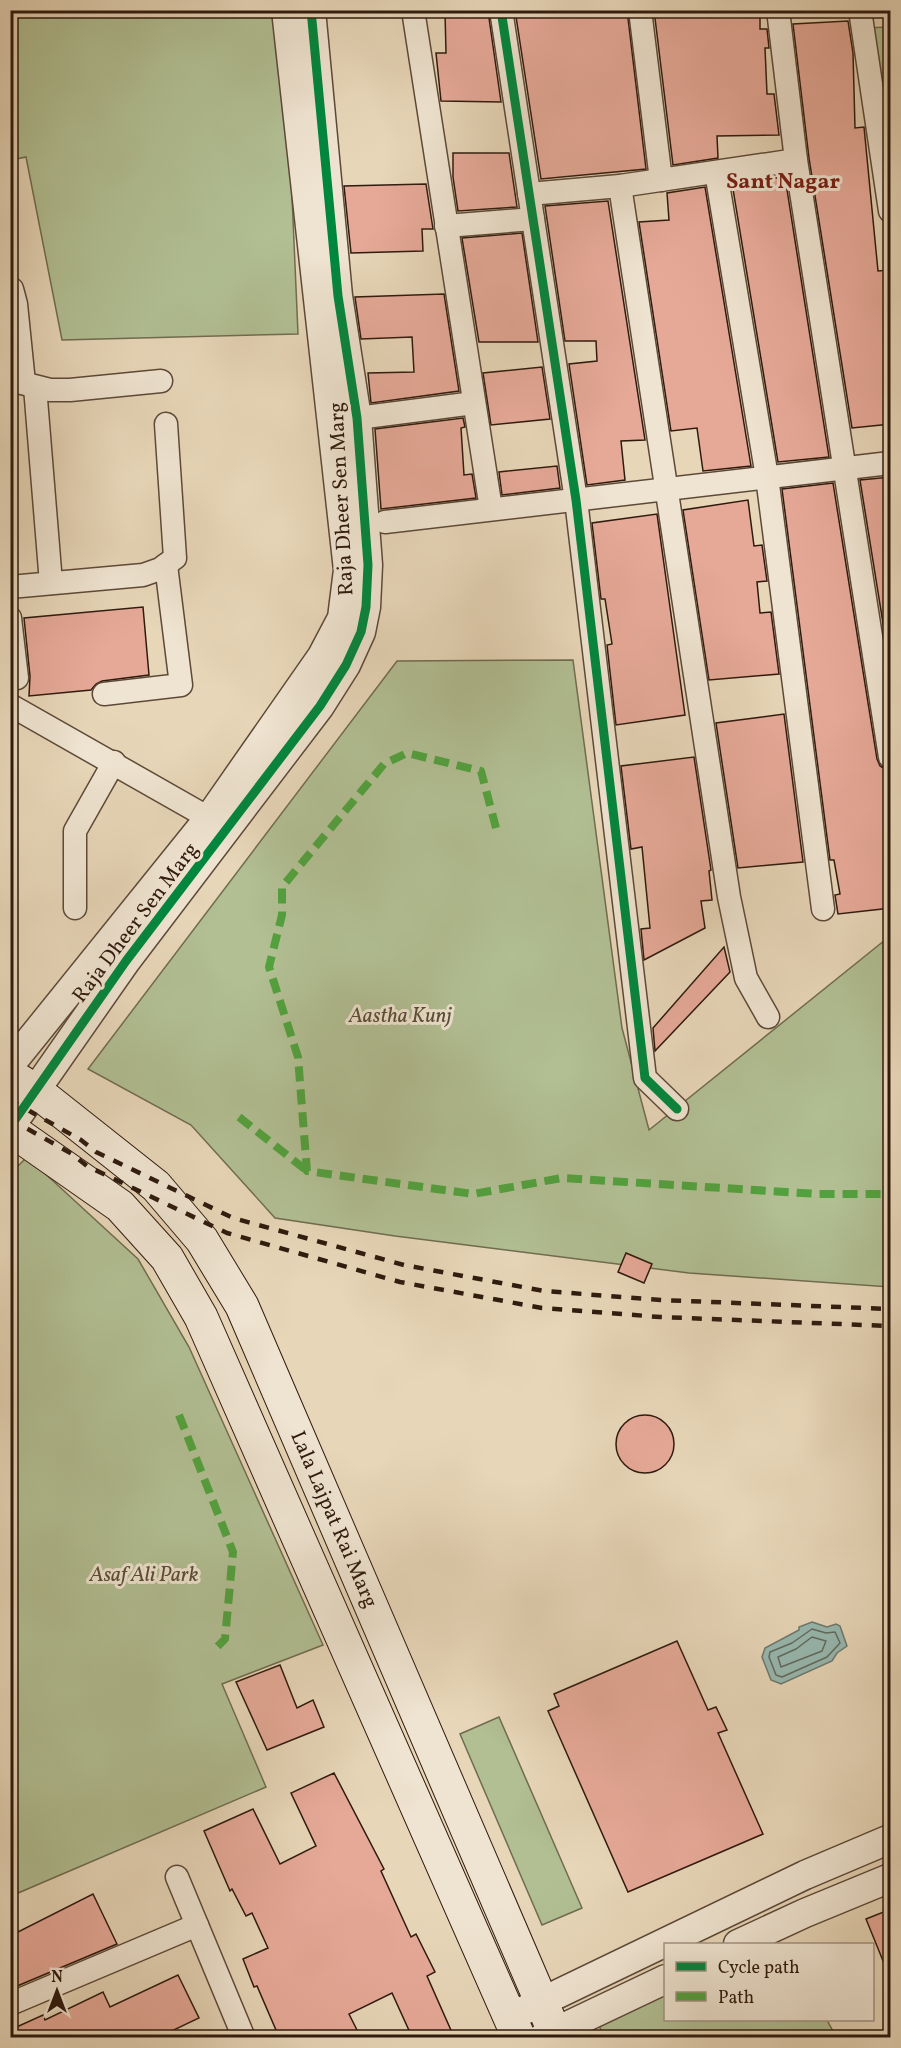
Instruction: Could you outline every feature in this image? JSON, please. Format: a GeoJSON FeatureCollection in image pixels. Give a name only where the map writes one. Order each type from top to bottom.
{"type":"FeatureCollection","features":[{"type":"Feature","properties":{"kind":"main road","name":"Lala Lajpat Rai Marg"},"geometry":{"type":"LineString","coordinates":[[23,1083],[156,1186],[202,1240],[242,1306],[549,2028]]}},
{"type":"Feature","properties":{"kind":"main road","name":"Lala Lajpat Rai Marg"},"geometry":{"type":"LineString","coordinates":[[10,1128],[120,1206],[167,1258],[201,1317],[514,2027]]}},
{"type":"Feature","properties":{"kind":"street","name":"Raja Dheer Sen Marg"},"geometry":{"type":"LineString","coordinates":[[286,10],[344,419]]}},
{"type":"Feature","properties":{"kind":"street","name":"Raja Dheer Sen Marg"},"geometry":{"type":"LineString","coordinates":[[10,1128],[23,1083],[126,961],[219,824],[322,656],[342,618],[348,570],[338,296],[311,10]]}},
{"type":"Feature","properties":{"kind":"street"},"geometry":{"type":"LineString","coordinates":[[413,10],[491,509]]}},
{"type":"Feature","properties":{"kind":"street"},"geometry":{"type":"LineString","coordinates":[[501,10],[576,500],[645,1078],[677,1109]]}},
{"type":"Feature","properties":{"kind":"street"},"geometry":{"type":"LineString","coordinates":[[640,10],[661,180]]}},
{"type":"Feature","properties":{"kind":"street"},"geometry":{"type":"LineString","coordinates":[[778,10],[796,160],[891,757]]}},
{"type":"Feature","properties":{"kind":"street"},"geometry":{"type":"LineString","coordinates":[[860,10],[886,149],[891,211]]}},
{"type":"Feature","properties":{"kind":"street"},"geometry":{"type":"LineString","coordinates":[[529,194],[620,186],[796,160]]}},
{"type":"Feature","properties":{"kind":"street"},"geometry":{"type":"LineString","coordinates":[[716,172],[767,477],[823,909]]}},
{"type":"Feature","properties":{"kind":"street"},"geometry":{"type":"LineString","coordinates":[[620,186],[729,897],[746,978],[768,1017]]}},
{"type":"Feature","properties":{"kind":"street"},"geometry":{"type":"LineString","coordinates":[[446,226],[533,219]]}},
{"type":"Feature","properties":{"kind":"street"},"geometry":{"type":"LineString","coordinates":[[12,289],[16,304],[23,383],[51,584]]}},
{"type":"Feature","properties":{"kind":"street"},"geometry":{"type":"LineString","coordinates":[[23,383],[70,390],[161,381]]}},
{"type":"Feature","properties":{"kind":"street"},"geometry":{"type":"LineString","coordinates":[[344,419],[474,404]]}},
{"type":"Feature","properties":{"kind":"street"},"geometry":{"type":"LineString","coordinates":[[10,587],[143,575],[166,565],[175,558],[166,424]]}},
{"type":"Feature","properties":{"kind":"street"},"geometry":{"type":"LineString","coordinates":[[386,522],[891,463]]}},
{"type":"Feature","properties":{"kind":"street"},"geometry":{"type":"LineString","coordinates":[[104,694],[181,685],[166,565]]}},
{"type":"Feature","properties":{"kind":"street"},"geometry":{"type":"LineString","coordinates":[[10,618],[17,678]]}},
{"type":"Feature","properties":{"kind":"street"},"geometry":{"type":"LineString","coordinates":[[10,705],[114,762],[219,824]]}},
{"type":"Feature","properties":{"kind":"street"},"geometry":{"type":"LineString","coordinates":[[75,908],[75,831],[114,762]]}},
{"type":"Feature","properties":{"kind":"street","name":"Raja Dheer Sen Marg"},"geometry":{"type":"LineString","coordinates":[[10,1065],[219,824]]}},
{"type":"Feature","properties":{"kind":"street"},"geometry":{"type":"LineString","coordinates":[[691,1943],[805,1875],[891,1839]]}},
{"type":"Feature","properties":{"kind":"street"},"geometry":{"type":"LineString","coordinates":[[177,1877],[244,2037]]}},
{"type":"Feature","properties":{"kind":"street"},"geometry":{"type":"LineString","coordinates":[[740,1943],[805,1912],[891,1878]]}},
{"type":"Feature","properties":{"kind":"street"},"geometry":{"type":"LineString","coordinates":[[10,2004],[197,1925]]}},
{"type":"Feature","properties":{"kind":"street"},"geometry":{"type":"LineString","coordinates":[[549,2028],[664,1959]]}},
{"type":"Feature","properties":{"kind":"street"},"geometry":{"type":"LineString","coordinates":[[514,2027],[549,2028],[664,1980]]}},
{"type":"Feature","properties":{"kind":"green space"},"geometry":{"type":"Polygon","coordinates":[[[10,11],[284,11],[298,334],[62,340],[26,157],[11,160],[10,11]]]}},
{"type":"Feature","properties":{"kind":"green space"},"geometry":{"type":"Polygon","coordinates":[[[890,27],[890,148],[863,28],[890,27]]]}},
{"type":"Feature","properties":{"kind":"green space","name":"Aastha Kunj"},"geometry":{"type":"Polygon","coordinates":[[[573,660],[622,1028],[649,1130],[890,936],[890,1287],[689,1273],[395,1236],[275,1218],[191,1125],[88,1069],[397,661],[573,660]]]}},
{"type":"Feature","properties":{"kind":"green space","name":"Asaf Ali Park"},"geometry":{"type":"Polygon","coordinates":[[[27,1157],[138,1259],[189,1347],[323,1645],[222,1684],[266,1787],[11,1896],[10,1174],[27,1157]]]}},
{"type":"Feature","properties":{"kind":"green space"},"geometry":{"type":"Polygon","coordinates":[[[499,1717],[582,1908],[542,1925],[460,1734],[499,1717]]]}},
{"type":"Feature","properties":{"kind":"green space"},"geometry":{"type":"Polygon","coordinates":[[[664,1992],[664,2021],[828,2021],[836,2037],[604,2037],[598,2023],[664,1992]]]}},
{"type":"Feature","properties":{"kind":"water"},"geometry":{"type":"Polygon","coordinates":[[[812,1622],[827,1627],[836,1624],[840,1626],[847,1646],[837,1653],[832,1661],[781,1684],[771,1680],[762,1657],[765,1648],[799,1630],[799,1627],[812,1622]]]}},
{"type":"Feature","properties":{"kind":"building"},"geometry":{"type":"Polygon","coordinates":[[[515,10],[627,10],[646,169],[541,179],[515,10]]]}},
{"type":"Feature","properties":{"kind":"building"},"geometry":{"type":"Polygon","coordinates":[[[654,10],[760,10],[760,29],[767,29],[769,48],[765,48],[767,94],[774,94],[779,135],[717,136],[718,158],[673,165],[654,10]]]}},
{"type":"Feature","properties":{"kind":"building"},"geometry":{"type":"Polygon","coordinates":[[[488,11],[501,102],[441,101],[436,53],[446,53],[445,12],[488,11]]]}},
{"type":"Feature","properties":{"kind":"building"},"geometry":{"type":"Polygon","coordinates":[[[848,21],[853,53],[855,128],[864,127],[878,271],[890,270],[891,279],[891,304],[885,305],[888,362],[891,362],[891,424],[852,428],[809,158],[793,24],[848,21]]]}},
{"type":"Feature","properties":{"kind":"building"},"geometry":{"type":"Polygon","coordinates":[[[453,153],[509,153],[517,207],[458,211],[453,177],[453,153]]]}},
{"type":"Feature","properties":{"kind":"building"},"geometry":{"type":"Polygon","coordinates":[[[785,177],[829,457],[778,462],[732,183],[785,177]]]}},
{"type":"Feature","properties":{"kind":"building"},"geometry":{"type":"Polygon","coordinates":[[[426,184],[433,229],[422,229],[423,251],[351,253],[344,186],[426,184]]]}},
{"type":"Feature","properties":{"kind":"building"},"geometry":{"type":"Polygon","coordinates":[[[705,187],[751,466],[703,471],[697,428],[671,431],[639,222],[669,220],[667,193],[705,187]]]}},
{"type":"Feature","properties":{"kind":"building"},"geometry":{"type":"Polygon","coordinates":[[[608,201],[645,440],[621,441],[625,480],[587,485],[569,364],[597,361],[596,341],[565,341],[545,206],[608,201]]]}},
{"type":"Feature","properties":{"kind":"building"},"geometry":{"type":"Polygon","coordinates":[[[522,233],[538,342],[479,342],[462,238],[522,233]]]}},
{"type":"Feature","properties":{"kind":"building"},"geometry":{"type":"Polygon","coordinates":[[[444,294],[459,391],[371,403],[368,373],[414,372],[412,337],[361,339],[355,297],[444,294]]]}},
{"type":"Feature","properties":{"kind":"building"},"geometry":{"type":"Polygon","coordinates":[[[542,367],[550,419],[491,425],[483,373],[542,367]]]}},
{"type":"Feature","properties":{"kind":"building"},"geometry":{"type":"Polygon","coordinates":[[[463,418],[465,427],[461,428],[464,475],[472,474],[476,498],[381,509],[375,429],[463,418]]]}},
{"type":"Feature","properties":{"kind":"building"},"geometry":{"type":"Polygon","coordinates":[[[557,466],[560,488],[502,495],[499,472],[557,466]]]}},
{"type":"Feature","properties":{"kind":"building"},"geometry":{"type":"Polygon","coordinates":[[[891,477],[891,673],[860,480],[891,477]]]}},
{"type":"Feature","properties":{"kind":"building"},"geometry":{"type":"Polygon","coordinates":[[[833,483],[877,759],[880,766],[887,770],[891,791],[891,908],[838,914],[835,895],[840,894],[834,860],[830,860],[782,489],[833,483]]]}},
{"type":"Feature","properties":{"kind":"building"},"geometry":{"type":"Polygon","coordinates":[[[748,500],[754,546],[762,545],[767,581],[757,582],[760,613],[771,612],[779,674],[709,680],[683,510],[748,500]]]}},
{"type":"Feature","properties":{"kind":"building"},"geometry":{"type":"Polygon","coordinates":[[[657,514],[685,715],[616,725],[607,645],[612,644],[605,599],[601,599],[592,523],[657,514]]]}},
{"type":"Feature","properties":{"kind":"building"},"geometry":{"type":"Polygon","coordinates":[[[143,607],[149,675],[102,681],[91,690],[29,696],[30,676],[24,618],[143,607]]]}},
{"type":"Feature","properties":{"kind":"building"},"geometry":{"type":"Polygon","coordinates":[[[784,714],[803,862],[738,868],[716,723],[784,714]]]}},
{"type":"Feature","properties":{"kind":"building"},"geometry":{"type":"Polygon","coordinates":[[[694,757],[711,870],[709,871],[712,900],[701,901],[705,928],[644,960],[641,929],[650,928],[642,847],[631,849],[621,766],[694,757]]]}},
{"type":"Feature","properties":{"kind":"building"},"geometry":{"type":"Polygon","coordinates":[[[724,947],[730,972],[655,1051],[653,1028],[724,947]]]}},
{"type":"Feature","properties":{"kind":"building"},"geometry":{"type":"Polygon","coordinates":[[[626,1253],[652,1264],[644,1283],[618,1272],[626,1253]]]}},
{"type":"Feature","properties":{"kind":"building"},"geometry":{"type":"Polygon","coordinates":[[[645,1415],[661,1420],[669,1428],[674,1444],[669,1460],[661,1468],[645,1473],[629,1468],[621,1460],[616,1444],[621,1428],[629,1420],[645,1415]]]}},
{"type":"Feature","properties":{"kind":"building"},"geometry":{"type":"Polygon","coordinates":[[[677,1641],[708,1710],[716,1707],[727,1730],[718,1733],[763,1834],[628,1892],[548,1711],[559,1706],[554,1694],[677,1641]]]}},
{"type":"Feature","properties":{"kind":"building"},"geometry":{"type":"Polygon","coordinates":[[[280,1665],[297,1708],[313,1700],[324,1727],[267,1750],[236,1682],[280,1665]]]}},
{"type":"Feature","properties":{"kind":"building"},"geometry":{"type":"Polygon","coordinates":[[[334,1773],[384,1869],[381,1871],[411,1937],[416,1934],[435,1972],[427,1976],[454,2037],[412,2037],[392,1993],[349,2014],[358,2032],[346,2037],[279,2037],[257,1986],[254,1987],[243,1959],[268,1948],[252,1913],[246,1916],[232,1889],[230,1891],[204,1831],[253,1809],[280,1864],[316,1846],[291,1793],[334,1773]]]}},
{"type":"Feature","properties":{"kind":"building"},"geometry":{"type":"Polygon","coordinates":[[[93,1894],[117,1944],[10,1989],[10,1936],[93,1894]]]}},
{"type":"Feature","properties":{"kind":"building"},"geometry":{"type":"Polygon","coordinates":[[[891,1909],[891,1978],[890,1978],[866,1919],[891,1909]]]}},
{"type":"Feature","properties":{"kind":"building"},"geometry":{"type":"Polygon","coordinates":[[[178,1975],[199,2018],[159,2037],[10,2037],[10,2030],[43,2015],[45,2020],[103,1992],[110,2007],[178,1975]]]}},
{"type":"Feature","properties":{"kind":"railway"},"geometry":{"type":"LineString","coordinates":[[10,1100],[81,1140],[96,1152],[233,1218],[404,1265],[544,1291],[661,1300],[890,1309]]}},
{"type":"Feature","properties":{"kind":"railway"},"geometry":{"type":"LineString","coordinates":[[10,1119],[72,1154],[87,1166],[227,1233],[400,1282],[542,1308],[660,1317],[890,1326]]}},
{"type":"Feature","properties":{"kind":"marked path"},"geometry":{"type":"LineString","coordinates":[[496,828],[481,771],[407,753],[384,764],[282,887],[282,915],[269,967],[298,1057],[307,1171],[473,1194],[562,1178],[818,1194],[882,1194],[890,1191]]}},
{"type":"Feature","properties":{"kind":"marked path"},"geometry":{"type":"LineString","coordinates":[[239,1117],[307,1171]]}},
{"type":"Feature","properties":{"kind":"marked path"},"geometry":{"type":"LineString","coordinates":[[179,1415],[233,1552],[225,1639],[215,1649]]}},
{"type":"Feature","properties":{"kind":"cycle path"},"geometry":{"type":"LineString","coordinates":[[10,1127],[126,961],[320,706],[346,665],[361,632],[366,607],[368,565],[357,418],[338,296],[311,10]]}},
{"type":"Feature","properties":{"kind":"cycle path"},"geometry":{"type":"LineString","coordinates":[[501,10],[576,500],[645,1078],[677,1109]]}},
{"type":"Feature","properties":{"kind":"district","name":"Sant Nagar"},"geometry":{"type":"Point","coordinates":[783,182]}}]}
